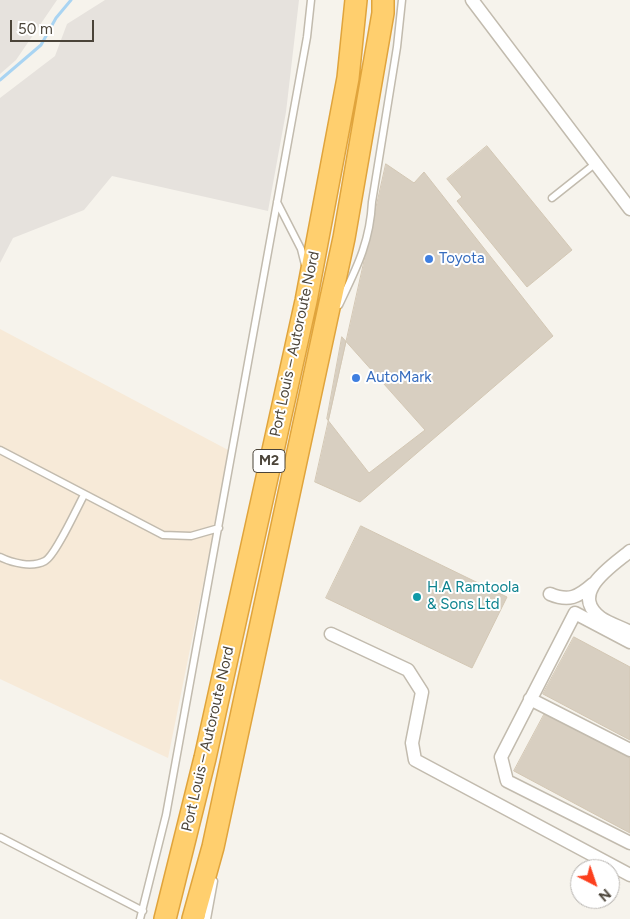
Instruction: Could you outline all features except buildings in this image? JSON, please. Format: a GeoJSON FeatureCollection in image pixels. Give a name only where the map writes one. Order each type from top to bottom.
{"type":"FeatureCollection","features":[{"type":"Feature","properties":{"kind":"highway","name":"Port Louis – Autoroute Nord"},"geometry":{"type":"LineString","coordinates":[[164,919],[205,758],[306,301],[348,78],[356,0]]}},
{"type":"Feature","properties":{"kind":"highway","name":"Port Louis – Autoroute Nord"},"geometry":{"type":"LineString","coordinates":[[193,919],[213,847],[344,238],[383,13],[383,0]]}},
{"type":"Feature","properties":{"kind":"street"},"geometry":{"type":"LineString","coordinates":[[472,0],[630,209]]}},
{"type":"Feature","properties":{"kind":"street"},"geometry":{"type":"LineString","coordinates":[[550,594],[572,599],[630,551]]}},
{"type":"Feature","properties":{"kind":"street"},"geometry":{"type":"LineString","coordinates":[[592,584],[589,594],[595,611],[601,617],[630,632]]}},
{"type":"Feature","properties":{"kind":"street"},"geometry":{"type":"LineString","coordinates":[[630,642],[575,613],[501,757],[507,782],[630,843]]}},
{"type":"Feature","properties":{"kind":"street"},"geometry":{"type":"LineString","coordinates":[[331,634],[408,670],[422,692],[412,743],[415,760],[630,876]]}},
{"type":"Feature","properties":{"kind":"street"},"geometry":{"type":"LineString","coordinates":[[530,699],[630,750]]}},
{"type":"Feature","properties":{"kind":"lane"},"geometry":{"type":"LineString","coordinates":[[140,919],[166,815],[277,202],[311,0]]}},
{"type":"Feature","properties":{"kind":"lane"},"geometry":{"type":"LineString","coordinates":[[322,340],[361,259],[371,227],[372,202],[378,176],[402,0]]}},
{"type":"Feature","properties":{"kind":"lane"},"geometry":{"type":"LineString","coordinates":[[552,198],[596,164]]}},
{"type":"Feature","properties":{"kind":"lane"},"geometry":{"type":"LineString","coordinates":[[277,202],[301,249],[306,269],[306,301]]}},
{"type":"Feature","properties":{"kind":"lane"},"geometry":{"type":"LineString","coordinates":[[0,450],[163,535],[192,536],[219,528]]}},
{"type":"Feature","properties":{"kind":"lane"},"geometry":{"type":"LineString","coordinates":[[0,558],[31,565],[46,561],[54,552],[84,495]]}},
{"type":"Feature","properties":{"kind":"lane"},"geometry":{"type":"LineString","coordinates":[[227,820],[232,758]]}},
{"type":"Feature","properties":{"kind":"lane"},"geometry":{"type":"LineString","coordinates":[[0,837],[142,910]]}},
{"type":"Feature","properties":{"kind":"lane"},"geometry":{"type":"LineString","coordinates":[[207,919],[215,877]]}},
{"type":"Feature","properties":{"kind":"shaded area"},"geometry":{"type":"Polygon","coordinates":[[[0,0],[57,0],[16,60],[0,74],[0,0]]]}},
{"type":"Feature","properties":{"kind":"shaded area"},"geometry":{"type":"Polygon","coordinates":[[[105,0],[299,0],[286,112],[268,211],[112,176],[84,210],[13,238],[0,263],[0,98],[55,56],[67,24],[105,0]]]}},
{"type":"Feature","properties":{"kind":"shaded area"},"geometry":{"type":"Polygon","coordinates":[[[0,329],[230,451],[168,758],[0,679],[0,329]]]}},
{"type":"Feature","properties":{"kind":"waterway"},"geometry":{"type":"LineString","coordinates":[[0,80],[41,45],[56,18],[71,0]]}},
{"type":"Feature","properties":{"kind":"place","name":"Toyota"},"geometry":{"type":"Point","coordinates":[429,259]}},
{"type":"Feature","properties":{"kind":"place","name":"AutoMark"},"geometry":{"type":"Point","coordinates":[356,378]}},
{"type":"Feature","properties":{"kind":"place","name":"H.A Ramtoola & Sons Ltd"},"geometry":{"type":"Point","coordinates":[417,597]}}]}
